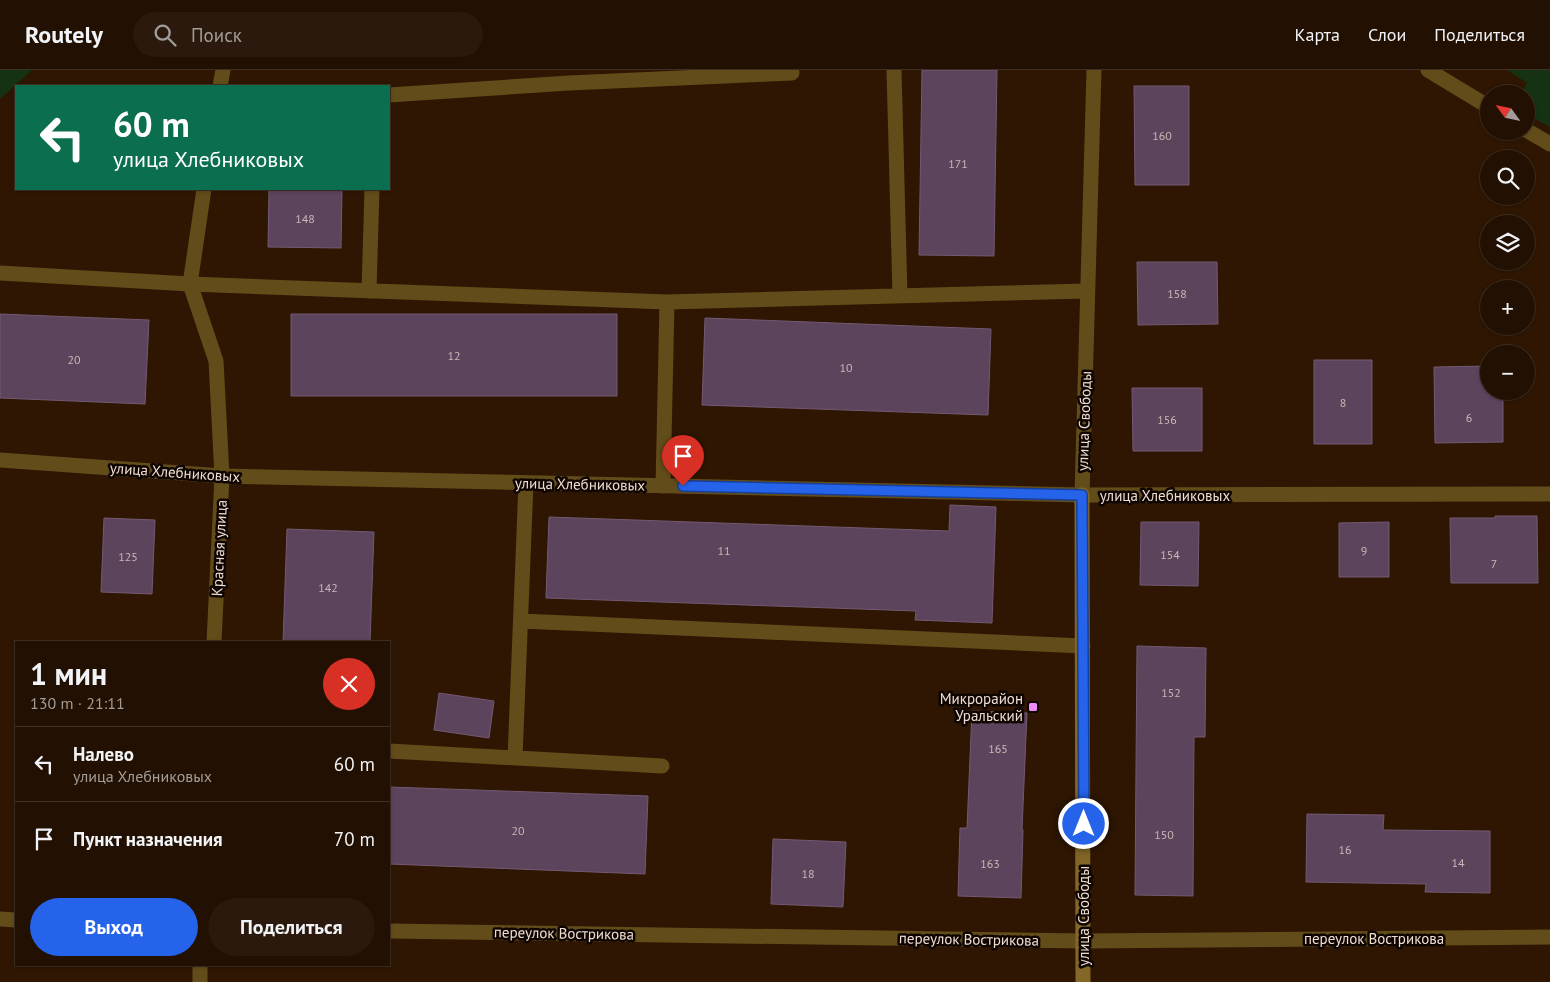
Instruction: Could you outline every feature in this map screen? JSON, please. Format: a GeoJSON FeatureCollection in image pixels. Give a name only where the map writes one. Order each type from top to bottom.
{"type":"FeatureCollection","features":[{"type":"Feature","properties":{"kind":"street"},"geometry":{"type":"LineString","coordinates":[[220,85],[223,70]]}},
{"type":"Feature","properties":{"kind":"street"},"geometry":{"type":"LineString","coordinates":[[894,70],[900,296]]}},
{"type":"Feature","properties":{"kind":"street","name":"улица Свободы"},"geometry":{"type":"LineString","coordinates":[[1083,982],[1082,495],[1094,70]]}},
{"type":"Feature","properties":{"kind":"street"},"geometry":{"type":"LineString","coordinates":[[1428,70],[1480,102]]}},
{"type":"Feature","properties":{"kind":"street"},"geometry":{"type":"LineString","coordinates":[[390,95],[569,77],[792,73]]}},
{"type":"Feature","properties":{"kind":"street"},"geometry":{"type":"LineString","coordinates":[[1535,135],[1550,144]]}},
{"type":"Feature","properties":{"kind":"street","name":"Красная улица"},"geometry":{"type":"LineString","coordinates":[[204,190],[190,284],[216,361],[222,476],[214,641]]}},
{"type":"Feature","properties":{"kind":"street"},"geometry":{"type":"LineString","coordinates":[[369,291],[372,190]]}},
{"type":"Feature","properties":{"kind":"street"},"geometry":{"type":"LineString","coordinates":[[0,273],[190,284],[667,302],[1088,291]]}},
{"type":"Feature","properties":{"kind":"street"},"geometry":{"type":"LineString","coordinates":[[663,486],[667,302]]}},
{"type":"Feature","properties":{"kind":"street","name":"улица Хлебниковых"},"geometry":{"type":"LineString","coordinates":[[0,460],[222,476],[526,483],[1082,495],[1550,494]]}},
{"type":"Feature","properties":{"kind":"street"},"geometry":{"type":"LineString","coordinates":[[515,758],[526,483]]}},
{"type":"Feature","properties":{"kind":"street"},"geometry":{"type":"LineString","coordinates":[[521,621],[1083,646]]}},
{"type":"Feature","properties":{"kind":"street"},"geometry":{"type":"LineString","coordinates":[[390,751],[662,766]]}},
{"type":"Feature","properties":{"kind":"street"},"geometry":{"type":"LineString","coordinates":[[0,919],[15,920]]}},
{"type":"Feature","properties":{"kind":"street","name":"переулок Вострикова"},"geometry":{"type":"LineString","coordinates":[[390,931],[1084,941],[1550,937]]}},
{"type":"Feature","properties":{"kind":"street"},"geometry":{"type":"LineString","coordinates":[[200,966],[200,982]]}},
{"type":"Feature","properties":{"kind":"green space"},"geometry":{"type":"Polygon","coordinates":[[[0,70],[32,70],[15,85],[0,99],[0,70]]]}},
{"type":"Feature","properties":{"kind":"green space"},"geometry":{"type":"Polygon","coordinates":[[[1507,70],[1550,70],[1550,127],[1535,119],[1535,85],[1526,85],[1527,83],[1507,70]]]}},
{"type":"Feature","properties":{"kind":"building"},"geometry":{"type":"Polygon","coordinates":[[[922,70],[997,70],[994,256],[919,255],[922,70]]]}},
{"type":"Feature","properties":{"kind":"building"},"geometry":{"type":"Polygon","coordinates":[[[1134,86],[1189,86],[1189,185],[1135,185],[1134,86]]]}},
{"type":"Feature","properties":{"kind":"building"},"geometry":{"type":"Polygon","coordinates":[[[269,190],[342,190],[341,248],[268,247],[269,190]]]}},
{"type":"Feature","properties":{"kind":"building"},"geometry":{"type":"Polygon","coordinates":[[[1137,262],[1217,262],[1218,324],[1138,325],[1137,262]]]}},
{"type":"Feature","properties":{"kind":"building"},"geometry":{"type":"Polygon","coordinates":[[[0,314],[149,320],[145,404],[0,398],[0,314]]]}},
{"type":"Feature","properties":{"kind":"building"},"geometry":{"type":"Polygon","coordinates":[[[291,314],[617,314],[617,396],[291,396],[291,314]]]}},
{"type":"Feature","properties":{"kind":"building"},"geometry":{"type":"Polygon","coordinates":[[[705,318],[991,329],[988,415],[702,405],[705,318]]]}},
{"type":"Feature","properties":{"kind":"building"},"geometry":{"type":"Polygon","coordinates":[[[1314,360],[1372,360],[1372,444],[1314,444],[1314,360]]]}},
{"type":"Feature","properties":{"kind":"building"},"geometry":{"type":"Polygon","coordinates":[[[1480,366],[1480,400],[1503,400],[1503,442],[1435,443],[1434,367],[1480,366]]]}},
{"type":"Feature","properties":{"kind":"building"},"geometry":{"type":"Polygon","coordinates":[[[1132,388],[1202,388],[1202,451],[1133,451],[1132,388]]]}},
{"type":"Feature","properties":{"kind":"building"},"geometry":{"type":"Polygon","coordinates":[[[950,505],[996,507],[992,623],[915,620],[916,611],[546,598],[549,517],[949,531],[950,505]]]}},
{"type":"Feature","properties":{"kind":"building"},"geometry":{"type":"Polygon","coordinates":[[[1495,516],[1537,516],[1538,583],[1451,583],[1450,518],[1495,518],[1495,516]]]}},
{"type":"Feature","properties":{"kind":"building"},"geometry":{"type":"Polygon","coordinates":[[[104,518],[155,520],[152,594],[101,592],[104,518]]]}},
{"type":"Feature","properties":{"kind":"building"},"geometry":{"type":"Polygon","coordinates":[[[1141,522],[1199,522],[1198,586],[1140,585],[1141,522]]]}},
{"type":"Feature","properties":{"kind":"building"},"geometry":{"type":"Polygon","coordinates":[[[1389,522],[1389,577],[1339,577],[1339,523],[1389,522]]]}},
{"type":"Feature","properties":{"kind":"building"},"geometry":{"type":"Polygon","coordinates":[[[287,529],[374,532],[370,641],[283,641],[287,529]]]}},
{"type":"Feature","properties":{"kind":"building"},"geometry":{"type":"Polygon","coordinates":[[[1137,646],[1206,648],[1205,737],[1194,737],[1193,896],[1135,895],[1137,646]]]}},
{"type":"Feature","properties":{"kind":"building"},"geometry":{"type":"Polygon","coordinates":[[[439,693],[494,701],[489,738],[434,730],[439,693]]]}},
{"type":"Feature","properties":{"kind":"building"},"geometry":{"type":"Polygon","coordinates":[[[972,711],[1027,713],[1021,898],[958,896],[960,828],[967,828],[972,711]]]}},
{"type":"Feature","properties":{"kind":"building"},"geometry":{"type":"Polygon","coordinates":[[[390,787],[648,796],[645,874],[390,864],[390,787]]]}},
{"type":"Feature","properties":{"kind":"building"},"geometry":{"type":"Polygon","coordinates":[[[1307,814],[1384,815],[1383,830],[1490,831],[1490,893],[1425,892],[1426,884],[1306,882],[1307,814]]]}},
{"type":"Feature","properties":{"kind":"building"},"geometry":{"type":"Polygon","coordinates":[[[773,839],[846,842],[843,907],[771,904],[773,839]]]}},
{"type":"Feature","properties":{"kind":"place","name":"Микрорайон Уральский"},"geometry":{"type":"Point","coordinates":[1033,707]}},
{"type":"Feature","properties":{"kind":"route"},"geometry":{"type":"LineString","coordinates":[[683,486],[1082,495],[1084,824]]}}]}
